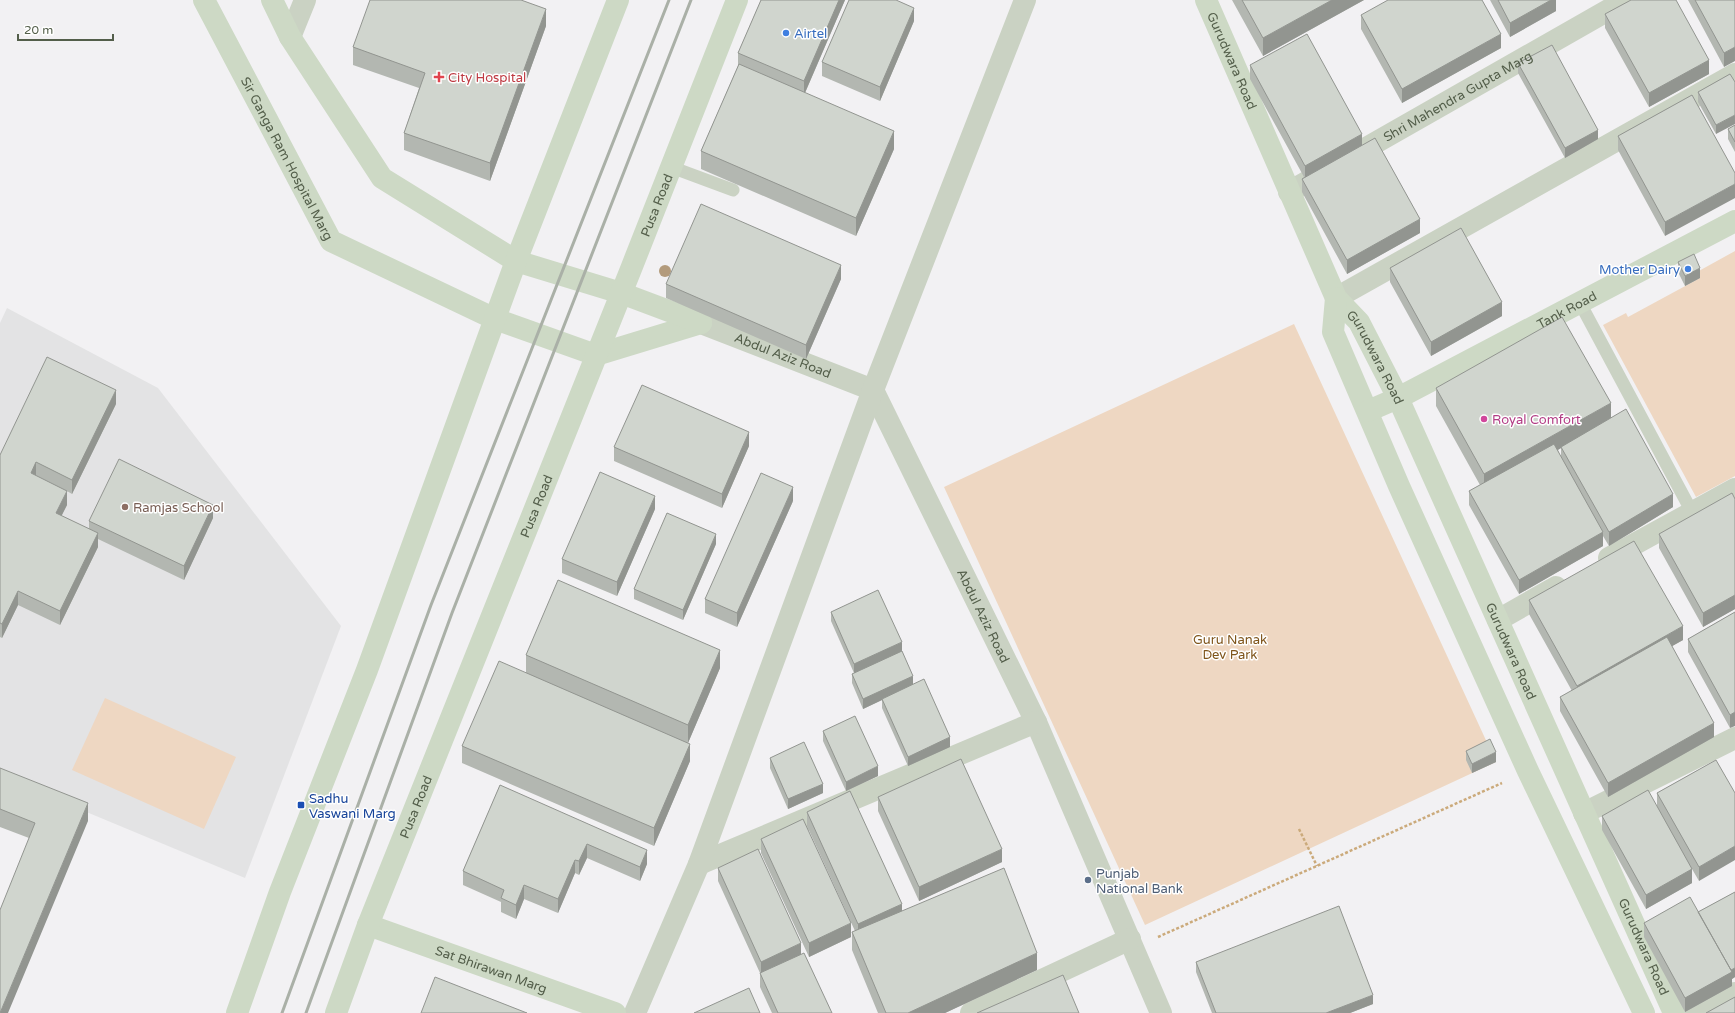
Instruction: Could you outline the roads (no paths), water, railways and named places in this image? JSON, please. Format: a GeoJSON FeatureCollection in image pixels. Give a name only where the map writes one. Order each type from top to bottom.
{"type":"FeatureCollection","features":[{"type":"Feature","properties":{"kind":"street","name":"Sir Ganga Ram Hospital Marg"},"geometry":{"type":"LineString","coordinates":[[204,0],[331,240],[495,319]]}},
{"type":"Feature","properties":{"kind":"street"},"geometry":{"type":"LineString","coordinates":[[272,0],[290,37],[382,178],[516,261]]}},
{"type":"Feature","properties":{"kind":"street"},"geometry":{"type":"LineString","coordinates":[[290,37],[305,0]]}},
{"type":"Feature","properties":{"kind":"street"},"geometry":{"type":"LineString","coordinates":[[237,1013],[280,892],[367,670],[516,261],[618,0]]}},
{"type":"Feature","properties":{"kind":"street","name":"Pusa Road"},"geometry":{"type":"LineString","coordinates":[[336,1013],[368,925],[737,0]]}},
{"type":"Feature","properties":{"kind":"street"},"geometry":{"type":"LineString","coordinates":[[635,1013],[699,864],[873,390],[1025,0]]}},
{"type":"Feature","properties":{"kind":"street","name":"Gurudwara Road"},"geometry":{"type":"LineString","coordinates":[[1206,0],[1336,298],[1359,322],[1398,398],[1674,1013]]}},
{"type":"Feature","properties":{"kind":"street","name":"Shri Mahendra Gupta Marg"},"geometry":{"type":"LineString","coordinates":[[1289,192],[1626,0]]}},
{"type":"Feature","properties":{"kind":"street"},"geometry":{"type":"LineString","coordinates":[[1336,298],[1735,74]]}},
{"type":"Feature","properties":{"kind":"street","name":"Tank Road"},"geometry":{"type":"LineString","coordinates":[[1368,411],[1398,398],[1735,222]]}},
{"type":"Feature","properties":{"kind":"street","name":"Abdul Aziz Road"},"geometry":{"type":"LineString","coordinates":[[516,261],[621,293],[873,390],[1036,722],[1161,1013]]}},
{"type":"Feature","properties":{"kind":"street","name":"Gurudwara Road"},"geometry":{"type":"LineString","coordinates":[[1336,298],[1333,332],[1399,486],[1528,771],[1644,1013]]}},
{"type":"Feature","properties":{"kind":"street"},"geometry":{"type":"LineString","coordinates":[[495,319],[596,355],[701,324]]}},
{"type":"Feature","properties":{"kind":"street"},"geometry":{"type":"LineString","coordinates":[[1595,566],[1735,489]]}},
{"type":"Feature","properties":{"kind":"street"},"geometry":{"type":"LineString","coordinates":[[1498,620],[1574,577]]}},
{"type":"Feature","properties":{"kind":"street"},"geometry":{"type":"LineString","coordinates":[[699,864],[1036,722]]}},
{"type":"Feature","properties":{"kind":"street"},"geometry":{"type":"LineString","coordinates":[[1584,813],[1735,738]]}},
{"type":"Feature","properties":{"kind":"street","name":"Sat Bhirawan Marg"},"geometry":{"type":"LineString","coordinates":[[368,925],[615,1013]]}},
{"type":"Feature","properties":{"kind":"street"},"geometry":{"type":"LineString","coordinates":[[971,1013],[1132,944]]}},
{"type":"Feature","properties":{"kind":"street"},"geometry":{"type":"LineString","coordinates":[[1696,1013],[1735,993]]}},
{"type":"Feature","properties":{"kind":"lane"},"geometry":{"type":"LineString","coordinates":[[671,167],[733,190]]}},
{"type":"Feature","properties":{"kind":"lane"},"geometry":{"type":"LineString","coordinates":[[1580,303],[1692,512]]}},
{"type":"Feature","properties":{"kind":"railway"},"geometry":{"type":"LineString","coordinates":[[282,1013],[431,605],[669,0]]}},
{"type":"Feature","properties":{"kind":"railway"},"geometry":{"type":"LineString","coordinates":[[306,1013],[452,613],[691,0]]}},
{"type":"Feature","properties":{"kind":"place","name":"Airtel"},"geometry":{"type":"Point","coordinates":[786,33]}},
{"type":"Feature","properties":{"kind":"place","name":"City Hospital"},"geometry":{"type":"Point","coordinates":[439,77]}},
{"type":"Feature","properties":{"kind":"place","name":"Mother Dairy"},"geometry":{"type":"Point","coordinates":[1688,269]}},
{"type":"Feature","properties":{"kind":"place","name":"Royal Comfort"},"geometry":{"type":"Point","coordinates":[1484,419]}},
{"type":"Feature","properties":{"kind":"place","name":"Ramjas School"},"geometry":{"type":"Point","coordinates":[125,507]}},
{"type":"Feature","properties":{"kind":"place","name":"Sadhu Vaswani Marg"},"geometry":{"type":"Point","coordinates":[301,805]}},
{"type":"Feature","properties":{"kind":"place","name":"Punjab National Bank"},"geometry":{"type":"Point","coordinates":[1088,880]}},
{"type":"Feature","properties":{"kind":"park label","name":"Guru Nanak Dev Park"},"geometry":{"type":"Point","coordinates":[1230,646]}}]}
